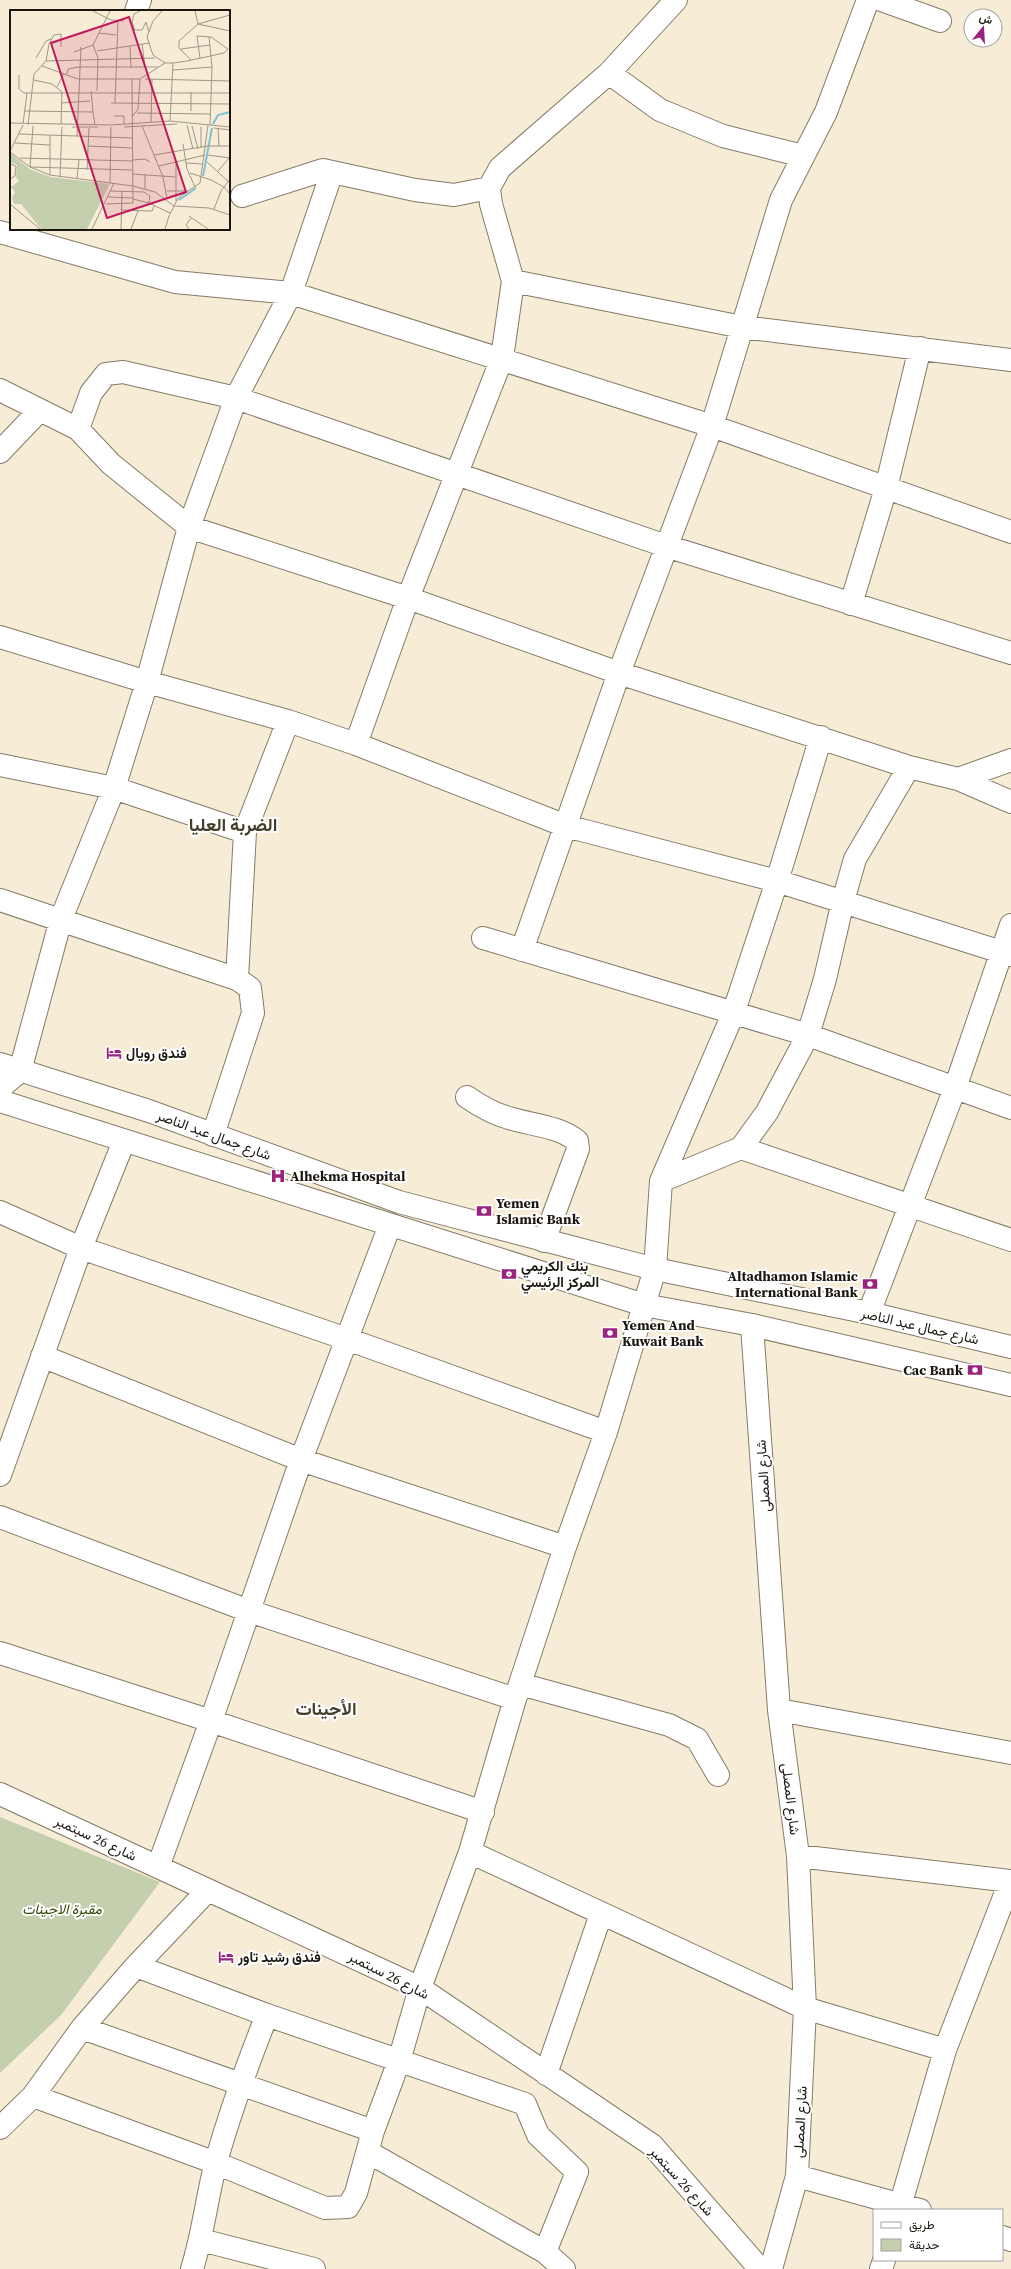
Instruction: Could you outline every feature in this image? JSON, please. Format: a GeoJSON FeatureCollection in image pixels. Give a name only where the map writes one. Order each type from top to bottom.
{"type":"FeatureCollection","features":[{"type":"Feature","properties":{"kind":"street"},"geometry":{"type":"LineString","coordinates":[[136,10],[140,0]]}},
{"type":"Feature","properties":{"kind":"street"},"geometry":{"type":"LineString","coordinates":[[356,744],[408,598],[502,358],[513,281],[491,204],[489,188],[500,168],[610,73],[676,0]]}},
{"type":"Feature","properties":{"kind":"street"},"geometry":{"type":"LineString","coordinates":[[522,950],[619,673],[712,426],[781,200],[826,112],[868,0]]}},
{"type":"Feature","properties":{"kind":"street"},"geometry":{"type":"LineString","coordinates":[[881,0],[940,21]]}},
{"type":"Feature","properties":{"kind":"street"},"geometry":{"type":"LineString","coordinates":[[610,73],[660,110],[723,136],[803,156]]}},
{"type":"Feature","properties":{"kind":"street"},"geometry":{"type":"LineString","coordinates":[[242,196],[324,170],[415,190],[454,195],[489,188]]}},
{"type":"Feature","properties":{"kind":"street"},"geometry":{"type":"LineString","coordinates":[[0,1088],[10,1068],[61,919],[114,788],[147,682],[189,527],[236,398],[291,293],[332,172]]}},
{"type":"Feature","properties":{"kind":"street"},"geometry":{"type":"LineString","coordinates":[[0,232],[175,282],[291,293],[502,358],[712,426],[1011,532]]}},
{"type":"Feature","properties":{"kind":"street"},"geometry":{"type":"LineString","coordinates":[[513,281],[742,327],[1011,360]]}},
{"type":"Feature","properties":{"kind":"street"},"geometry":{"type":"LineString","coordinates":[[852,604],[886,488],[920,348]]}},
{"type":"Feature","properties":{"kind":"street"},"geometry":{"type":"LineString","coordinates":[[78,429],[90,393],[106,374],[123,372],[236,398],[666,546],[1011,653]]}},
{"type":"Feature","properties":{"kind":"street"},"geometry":{"type":"LineString","coordinates":[[0,390],[78,429],[111,464],[189,527],[408,598],[619,673],[821,737],[909,767],[958,778],[1011,802]]}},
{"type":"Feature","properties":{"kind":"street"},"geometry":{"type":"LineString","coordinates":[[0,452],[40,410]]}},
{"type":"Feature","properties":{"kind":"street"},"geometry":{"type":"LineString","coordinates":[[0,637],[147,682],[288,721],[356,744],[566,826],[777,881],[1006,953]]}},
{"type":"Feature","properties":{"kind":"street"},"geometry":{"type":"LineString","coordinates":[[237,979],[245,832],[288,721]]}},
{"type":"Feature","properties":{"kind":"street"},"geometry":{"type":"LineString","coordinates":[[32,2096],[216,2163],[325,2208],[348,2206],[356,2193],[373,2131],[399,2061],[420,1988],[470,1852],[483,1812],[517,1692],[565,1546],[606,1432],[655,1269],[661,1181],[732,1014],[777,881],[821,737]]}},
{"type":"Feature","properties":{"kind":"street"},"geometry":{"type":"LineString","coordinates":[[958,778],[1011,760]]}},
{"type":"Feature","properties":{"kind":"street"},"geometry":{"type":"LineString","coordinates":[[0,765],[114,788],[245,832]]}},
{"type":"Feature","properties":{"kind":"street"},"geometry":{"type":"LineString","coordinates":[[661,1181],[741,1148],[767,1112],[808,1035],[825,979],[843,901],[855,859],[909,767]]}},
{"type":"Feature","properties":{"kind":"street"},"geometry":{"type":"LineString","coordinates":[[0,900],[61,919],[237,979],[250,988],[253,1013],[213,1135]]}},
{"type":"Feature","properties":{"kind":"street"},"geometry":{"type":"LineString","coordinates":[[869,1313],[1006,953],[1011,925]]}},
{"type":"Feature","properties":{"kind":"street"},"geometry":{"type":"LineString","coordinates":[[483,938],[732,1014],[808,1035],[1011,1108]]}},
{"type":"Feature","properties":{"kind":"street","name":"شارع جمال عبد الناصر"},"geometry":{"type":"LineString","coordinates":[[10,1068],[149,1111],[399,1202],[655,1269],[869,1313],[1011,1347]]}},
{"type":"Feature","properties":{"kind":"street"},"geometry":{"type":"LineString","coordinates":[[467,1097],[485,1108],[507,1118],[568,1134],[576,1141],[578,1149],[544,1241]]}},
{"type":"Feature","properties":{"kind":"street"},"geometry":{"type":"LineString","coordinates":[[0,1101],[644,1305],[752,1325],[1011,1385]]}},
{"type":"Feature","properties":{"kind":"street"},"geometry":{"type":"LineString","coordinates":[[0,1475],[81,1248],[124,1141]]}},
{"type":"Feature","properties":{"kind":"street"},"geometry":{"type":"LineString","coordinates":[[741,1148],[1011,1240]]}},
{"type":"Feature","properties":{"kind":"street"},"geometry":{"type":"LineString","coordinates":[[0,1212],[81,1248],[347,1339],[606,1432]]}},
{"type":"Feature","properties":{"kind":"street"},"geometry":{"type":"LineString","coordinates":[[158,1867],[211,1721],[300,1460],[390,1225]]}},
{"type":"Feature","properties":{"kind":"street","name":"شارع المصلى"},"geometry":{"type":"LineString","coordinates":[[752,1325],[779,1710],[798,1856],[805,2008],[797,2176],[771,2269]]}},
{"type":"Feature","properties":{"kind":"street"},"geometry":{"type":"LineString","coordinates":[[42,1356],[300,1460],[565,1546]]}},
{"type":"Feature","properties":{"kind":"street"},"geometry":{"type":"LineString","coordinates":[[0,1517],[249,1611],[517,1692],[669,1725],[697,1739],[718,1775]]}},
{"type":"Feature","properties":{"kind":"street"},"geometry":{"type":"LineString","coordinates":[[0,1653],[211,1721],[483,1812]]}},
{"type":"Feature","properties":{"kind":"street"},"geometry":{"type":"LineString","coordinates":[[779,1710],[1011,1753]]}},
{"type":"Feature","properties":{"kind":"street","name":"شارع 26 سبتمبر"},"geometry":{"type":"LineString","coordinates":[[0,1794],[420,1988],[652,2145],[760,2269]]}},
{"type":"Feature","properties":{"kind":"street"},"geometry":{"type":"LineString","coordinates":[[470,1852],[805,2008],[945,2050]]}},
{"type":"Feature","properties":{"kind":"street"},"geometry":{"type":"LineString","coordinates":[[797,2176],[907,2208],[945,2050],[1010,1881],[798,1856]]}},
{"type":"Feature","properties":{"kind":"street"},"geometry":{"type":"LineString","coordinates":[[0,2128],[32,2096],[82,2028],[136,1966],[208,1890]]}},
{"type":"Feature","properties":{"kind":"street"},"geometry":{"type":"LineString","coordinates":[[546,2074],[601,1914]]}},
{"type":"Feature","properties":{"kind":"street"},"geometry":{"type":"LineString","coordinates":[[136,1966],[267,2015],[525,2104],[538,2135],[578,2172],[545,2252]]}},
{"type":"Feature","properties":{"kind":"street"},"geometry":{"type":"LineString","coordinates":[[192,2269],[201,2240],[216,2163],[240,2084],[267,2015]]}},
{"type":"Feature","properties":{"kind":"street"},"geometry":{"type":"LineString","coordinates":[[82,2028],[373,2131]]}},
{"type":"Feature","properties":{"kind":"street"},"geometry":{"type":"LineString","coordinates":[[368,2152],[545,2252],[564,2269]]}},
{"type":"Feature","properties":{"kind":"street"},"geometry":{"type":"LineString","coordinates":[[201,2240],[314,2269]]}},
{"type":"Feature","properties":{"kind":"green space","name":"مقبرة الاجينات"},"geometry":{"type":"Polygon","coordinates":[[[0,1817],[160,1882],[61,2015],[0,2073],[0,1817]]]}},
{"type":"Feature","properties":{"kind":"place","name":"فندق رويال"},"geometry":{"type":"Point","coordinates":[114,1053]}},
{"type":"Feature","properties":{"kind":"place","name":"Alhekma Hospital"},"geometry":{"type":"Point","coordinates":[278,1176]}},
{"type":"Feature","properties":{"kind":"place","name":"Yemen Islamic Bank"},"geometry":{"type":"Point","coordinates":[484,1211]}},
{"type":"Feature","properties":{"kind":"place","name":"بنك الكريمي المركز الرئيسي"},"geometry":{"type":"Point","coordinates":[509,1274]}},
{"type":"Feature","properties":{"kind":"place","name":"Altadhamon Islamic International Bank"},"geometry":{"type":"Point","coordinates":[870,1284]}},
{"type":"Feature","properties":{"kind":"place","name":"Yemen And Kuwait Bank"},"geometry":{"type":"Point","coordinates":[610,1333]}},
{"type":"Feature","properties":{"kind":"place","name":"Cac Bank"},"geometry":{"type":"Point","coordinates":[975,1370]}},
{"type":"Feature","properties":{"kind":"place","name":"فندق رشيد تاور"},"geometry":{"type":"Point","coordinates":[226,1957]}},
{"type":"Feature","properties":{"kind":"district","name":"الضربة العليا"},"geometry":{"type":"Point","coordinates":[233,824]}},
{"type":"Feature","properties":{"kind":"district","name":"الأجينات"},"geometry":{"type":"Point","coordinates":[326,1708]}}]}
